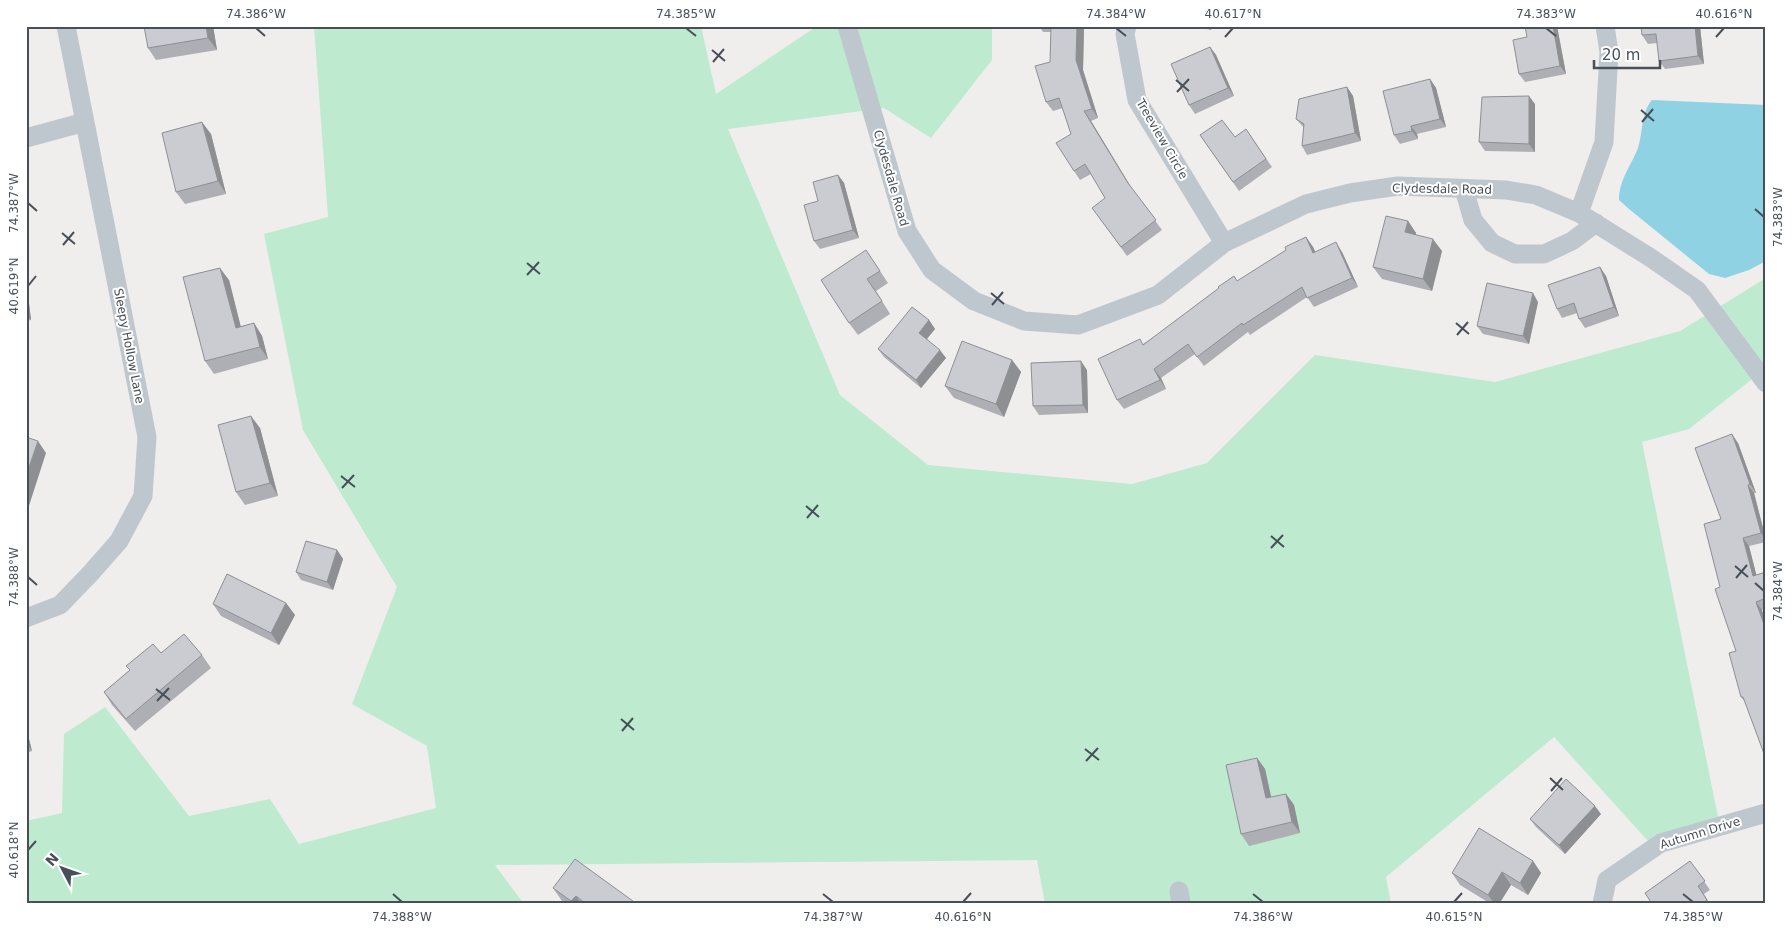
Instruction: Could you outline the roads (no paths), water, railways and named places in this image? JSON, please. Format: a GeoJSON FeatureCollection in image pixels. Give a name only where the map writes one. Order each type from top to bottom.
{"type":"FeatureCollection","features":[{"type":"Feature","properties":{"kind":"street","name":"Sleepy Hollow Lane"},"geometry":{"type":"LineString","coordinates":[[26,618],[60,605],[119,542],[143,496],[147,437],[66,26]]}},
{"type":"Feature","properties":{"kind":"street","name":"Clydesdale Road"},"geometry":{"type":"LineString","coordinates":[[847,26],[907,231],[932,270],[974,301],[1024,321],[1078,325],[1158,296],[1224,243],[1306,204],[1350,193],[1398,186],[1506,190],[1536,195],[1579,213],[1651,258],[1697,290],[1766,383]]}},
{"type":"Feature","properties":{"kind":"street","name":"Treeview Circle"},"geometry":{"type":"LineString","coordinates":[[1127,26],[1126,34],[1137,100],[1224,243]]}},
{"type":"Feature","properties":{"kind":"street"},"geometry":{"type":"LineString","coordinates":[[1579,213],[1604,142],[1609,52],[1605,26]]}},
{"type":"Feature","properties":{"kind":"street"},"geometry":{"type":"LineString","coordinates":[[26,138],[85,122]]}},
{"type":"Feature","properties":{"kind":"street"},"geometry":{"type":"LineString","coordinates":[[1464,189],[1473,220],[1492,244],[1515,254],[1544,254],[1572,242],[1596,223]]}},
{"type":"Feature","properties":{"kind":"street","name":"Autumn Drive"},"geometry":{"type":"LineString","coordinates":[[1602,904],[1607,880],[1661,843],[1766,814]]}},
{"type":"Feature","properties":{"kind":"water"},"geometry":{"type":"Polygon","coordinates":[[[1652,100],[1766,105],[1766,261],[1749,270],[1725,278],[1709,274],[1619,200],[1623,180],[1640,142],[1646,110],[1652,100]]]}}]}
